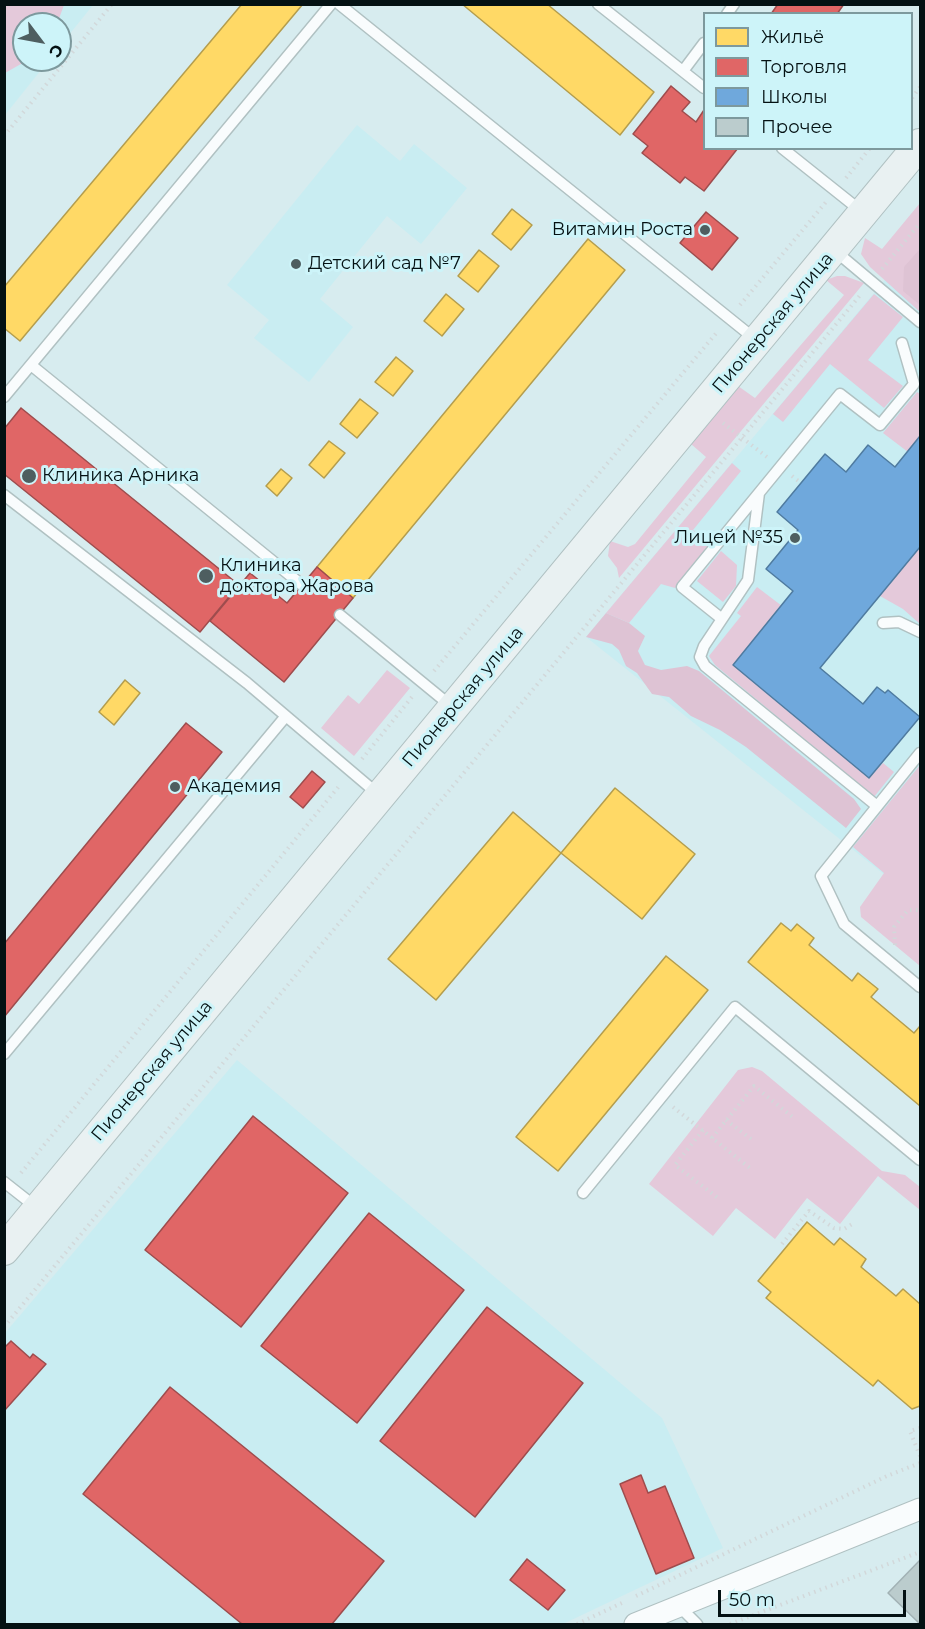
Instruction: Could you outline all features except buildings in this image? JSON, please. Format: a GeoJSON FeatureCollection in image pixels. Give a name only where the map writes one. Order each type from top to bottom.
{"type":"FeatureCollection","features":[{"type":"Feature","properties":{"kind":"main road","name":"Пионерская улица"},"geometry":{"type":"LineString","coordinates":[[4,1250],[921,144]]}},
{"type":"Feature","properties":{"kind":"street"},"geometry":{"type":"LineString","coordinates":[[635,1624],[920,1510]]}},
{"type":"Feature","properties":{"kind":"lane"},"geometry":{"type":"LineString","coordinates":[[4,398],[331,4]]}},
{"type":"Feature","properties":{"kind":"lane"},"geometry":{"type":"LineString","coordinates":[[339,4],[757,341]]}},
{"type":"Feature","properties":{"kind":"lane"},"geometry":{"type":"LineString","coordinates":[[598,4],[703,86]]}},
{"type":"Feature","properties":{"kind":"lane"},"geometry":{"type":"LineString","coordinates":[[683,71],[703,46]]}},
{"type":"Feature","properties":{"kind":"lane"},"geometry":{"type":"LineString","coordinates":[[785,150],[864,213]]}},
{"type":"Feature","properties":{"kind":"lane"},"geometry":{"type":"LineString","coordinates":[[834,249],[921,322]]}},
{"type":"Feature","properties":{"kind":"lane"},"geometry":{"type":"LineString","coordinates":[[722,619],[682,587],[840,394],[880,425],[914,384],[902,343]]}},
{"type":"Feature","properties":{"kind":"lane"},"geometry":{"type":"LineString","coordinates":[[31,365],[302,585]]}},
{"type":"Feature","properties":{"kind":"lane"},"geometry":{"type":"LineString","coordinates":[[759,493],[748,580],[704,646],[700,657],[705,666],[877,806]]}},
{"type":"Feature","properties":{"kind":"lane"},"geometry":{"type":"LineString","coordinates":[[4,495],[286,716],[380,797]]}},
{"type":"Feature","properties":{"kind":"lane"},"geometry":{"type":"LineString","coordinates":[[340,615],[454,708]]}},
{"type":"Feature","properties":{"kind":"lane"},"geometry":{"type":"LineString","coordinates":[[883,623],[899,622],[921,632]]}},
{"type":"Feature","properties":{"kind":"lane"},"geometry":{"type":"LineString","coordinates":[[4,1054],[286,716]]}},
{"type":"Feature","properties":{"kind":"lane"},"geometry":{"type":"LineString","coordinates":[[921,753],[821,876],[844,924],[921,987]]}},
{"type":"Feature","properties":{"kind":"lane"},"geometry":{"type":"LineString","coordinates":[[583,1193],[735,1006],[921,1160]]}},
{"type":"Feature","properties":{"kind":"lane"},"geometry":{"type":"LineString","coordinates":[[4,1182],[38,1209]]}},
{"type":"Feature","properties":{"kind":"lane"},"geometry":{"type":"LineString","coordinates":[[679,1606],[697,1624]]}},
{"type":"Feature","properties":{"kind":"path"},"geometry":{"type":"LineString","coordinates":[[4,136],[112,4]]}},
{"type":"Feature","properties":{"kind":"path"},"geometry":{"type":"LineString","coordinates":[[4,1327],[921,223]]}},
{"type":"Feature","properties":{"kind":"path"},"geometry":{"type":"LineString","coordinates":[[674,384],[801,483]]}},
{"type":"Feature","properties":{"kind":"path"},"geometry":{"type":"LineString","coordinates":[[885,957],[895,945],[894,927],[908,910],[921,910]]}},
{"type":"Feature","properties":{"kind":"path"},"geometry":{"type":"LineString","coordinates":[[712,1138],[754,1086],[794,1118]]}},
{"type":"Feature","properties":{"kind":"path"},"geometry":{"type":"LineString","coordinates":[[661,1098],[750,1168]]}},
{"type":"Feature","properties":{"kind":"path"},"geometry":{"type":"LineString","coordinates":[[726,1120],[751,1139]]}},
{"type":"Feature","properties":{"kind":"path"},"geometry":{"type":"LineString","coordinates":[[703,1130],[675,1165],[718,1198]]}},
{"type":"Feature","properties":{"kind":"path"},"geometry":{"type":"LineString","coordinates":[[782,1244],[809,1211],[834,1228],[844,1228],[854,1222]]}},
{"type":"Feature","properties":{"kind":"path"},"geometry":{"type":"LineString","coordinates":[[921,1428],[910,1431],[921,1456]]}},
{"type":"Feature","properties":{"kind":"path"},"geometry":{"type":"LineString","coordinates":[[577,1624],[887,1476],[921,1463]]}},
{"type":"Feature","properties":{"kind":"path"},"geometry":{"type":"LineString","coordinates":[[730,1624],[921,1552]]}},
{"type":"Feature","properties":{"kind":"shaded area"},"geometry":{"type":"Polygon","coordinates":[[[4,5],[64,5],[61,12],[12,12],[12,69],[5,73],[4,5]]]}},
{"type":"Feature","properties":{"kind":"shaded area"},"geometry":{"type":"Polygon","coordinates":[[[5,5],[93,5],[72,31],[72,12],[12,12],[12,72],[39,72],[5,115],[5,5]]]}},
{"type":"Feature","properties":{"kind":"shaded area","name":"Детский сад №7"},"geometry":{"type":"Polygon","coordinates":[[[357,125],[400,161],[414,144],[467,188],[421,244],[387,216],[320,299],[353,327],[309,382],[254,338],[269,320],[227,285],[357,125]]]}},
{"type":"Feature","properties":{"kind":"shaded area"},"geometry":{"type":"Polygon","coordinates":[[[920,203],[920,312],[870,267],[861,254],[865,238],[882,249],[920,203]]]}},
{"type":"Feature","properties":{"kind":"shaded area","name":"Лицей №35"},"geometry":{"type":"Polygon","coordinates":[[[920,238],[920,903],[586,637],[920,238]]]}},
{"type":"Feature","properties":{"kind":"shaded area"},"geometry":{"type":"Polygon","coordinates":[[[920,249],[920,305],[903,291],[904,267],[920,249]]]}},
{"type":"Feature","properties":{"kind":"shaded area"},"geometry":{"type":"Polygon","coordinates":[[[845,276],[864,283],[619,578],[617,568],[608,556],[610,541],[628,547],[635,544],[706,457],[691,444],[738,386],[755,398],[844,295],[826,280],[845,276]]]}},
{"type":"Feature","properties":{"kind":"shaded area"},"geometry":{"type":"Polygon","coordinates":[[[874,294],[903,317],[868,360],[903,386],[884,408],[830,364],[783,422],[773,414],[874,294]]]}},
{"type":"Feature","properties":{"kind":"shaded area"},"geometry":{"type":"Polygon","coordinates":[[[917,392],[920,394],[920,436],[908,452],[883,433],[917,392]]]}},
{"type":"Feature","properties":{"kind":"shaded area"},"geometry":{"type":"Polygon","coordinates":[[[732,463],[741,471],[693,530],[710,545],[675,588],[661,584],[629,623],[606,613],[732,463]]]}},
{"type":"Feature","properties":{"kind":"shaded area"},"geometry":{"type":"Polygon","coordinates":[[[920,547],[920,624],[903,609],[880,596],[920,547]]]}},
{"type":"Feature","properties":{"kind":"shaded area"},"geometry":{"type":"Polygon","coordinates":[[[721,551],[737,565],[736,586],[723,602],[697,581],[721,551]]]}},
{"type":"Feature","properties":{"kind":"shaded area"},"geometry":{"type":"Polygon","coordinates":[[[757,587],[782,606],[733,665],[869,778],[883,763],[894,772],[874,797],[715,665],[709,656],[741,616],[737,613],[757,587]]]}},
{"type":"Feature","properties":{"kind":"shaded area"},"geometry":{"type":"Polygon","coordinates":[[[606,613],[629,623],[645,636],[638,651],[645,665],[661,670],[687,666],[699,671],[854,799],[861,809],[846,828],[746,747],[720,730],[691,716],[669,697],[652,694],[637,673],[626,666],[619,650],[612,644],[586,637],[606,613]]]}},
{"type":"Feature","properties":{"kind":"shaded area"},"geometry":{"type":"Polygon","coordinates":[[[387,670],[410,688],[354,756],[321,728],[348,695],[359,704],[387,670]]]}},
{"type":"Feature","properties":{"kind":"shaded area"},"geometry":{"type":"Polygon","coordinates":[[[920,765],[920,966],[861,917],[860,907],[884,873],[853,847],[920,765]]]}},
{"type":"Feature","properties":{"kind":"shaded area"},"geometry":{"type":"Polygon","coordinates":[[[237,1060],[662,1418],[723,1548],[563,1624],[5,1624],[5,1333],[237,1060]]]}},
{"type":"Feature","properties":{"kind":"shaded area"},"geometry":{"type":"Polygon","coordinates":[[[752,1067],[762,1071],[882,1171],[905,1175],[920,1187],[920,1210],[878,1176],[840,1224],[807,1198],[775,1239],[736,1208],[713,1236],[649,1184],[738,1070],[752,1067]]]}},
{"type":"Feature","properties":{"kind":"place","name":"Витамин Роста"},"geometry":{"type":"Point","coordinates":[705,230]}},
{"type":"Feature","properties":{"kind":"place","name":"Детский сад №7"},"geometry":{"type":"Point","coordinates":[296,264]}},
{"type":"Feature","properties":{"kind":"place","name":"Клиника Арника"},"geometry":{"type":"Point","coordinates":[29,476]}},
{"type":"Feature","properties":{"kind":"place","name":"Лицей №35"},"geometry":{"type":"Point","coordinates":[795,538]}},
{"type":"Feature","properties":{"kind":"place","name":"Клиника доктора Жарова"},"geometry":{"type":"Point","coordinates":[206,576]}},
{"type":"Feature","properties":{"kind":"place","name":"Академия"},"geometry":{"type":"Point","coordinates":[175,787]}}]}
